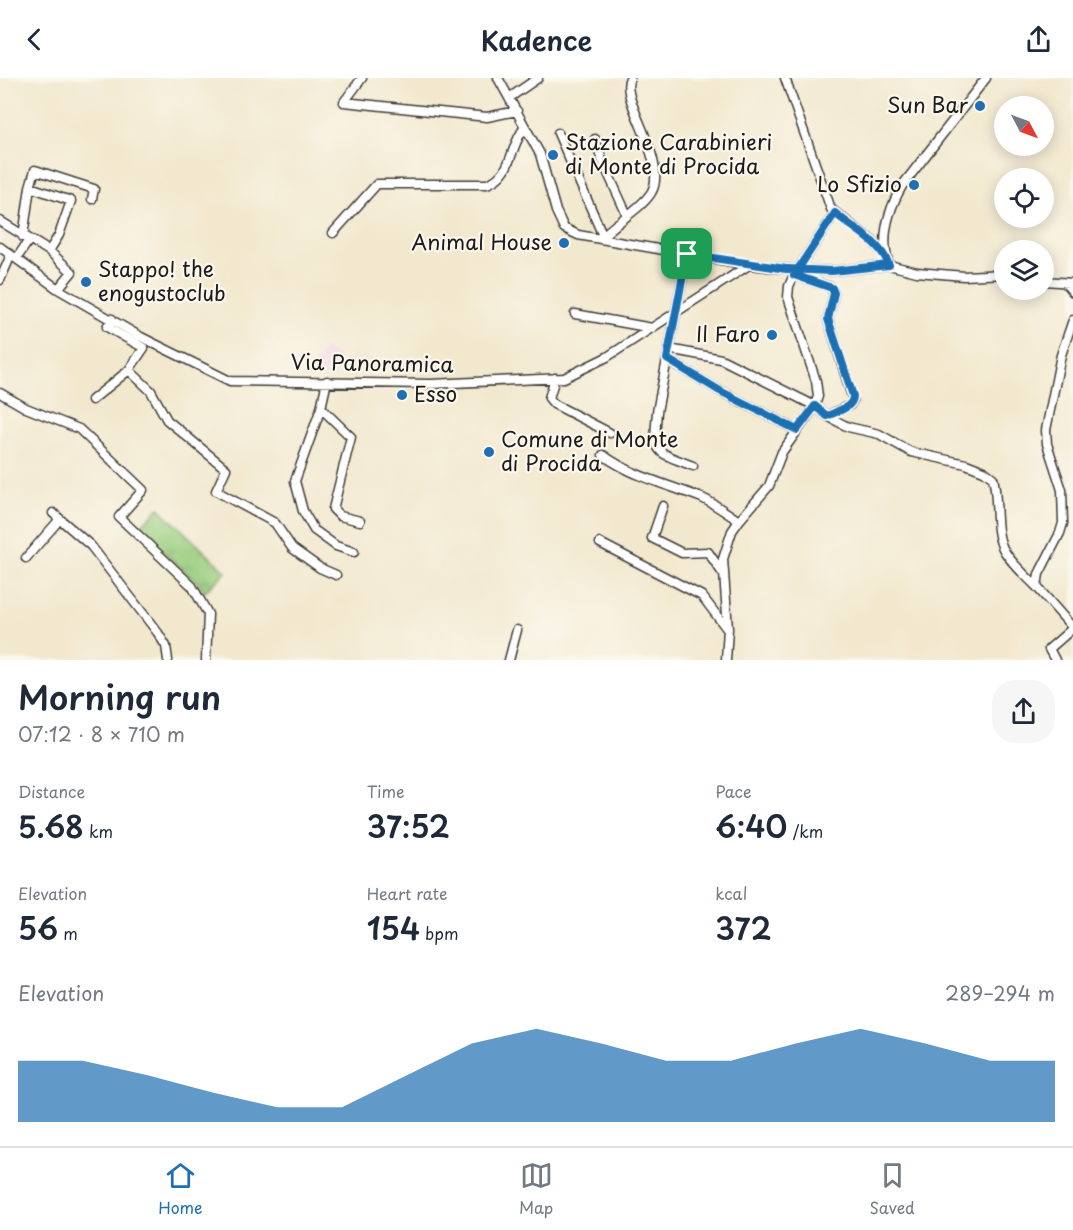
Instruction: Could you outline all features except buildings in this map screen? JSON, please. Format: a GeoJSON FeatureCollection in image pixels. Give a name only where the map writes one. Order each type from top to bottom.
{"type":"FeatureCollection","features":[{"type":"Feature","properties":{"kind":"street"},"geometry":{"type":"LineString","coordinates":[[362,78],[344,102],[487,117],[517,111]]}},
{"type":"Feature","properties":{"kind":"street"},"geometry":{"type":"LineString","coordinates":[[498,78],[540,154],[556,211],[564,228],[578,235],[601,237],[791,272],[830,287],[834,293],[828,319],[853,400],[850,405],[827,416]]}},
{"type":"Feature","properties":{"kind":"street"},"geometry":{"type":"LineString","coordinates":[[509,98],[538,78]]}},
{"type":"Feature","properties":{"kind":"street"},"geometry":{"type":"LineString","coordinates":[[601,237],[651,194],[654,188],[651,151],[629,97],[627,83],[630,78]]}},
{"type":"Feature","properties":{"kind":"street"},"geometry":{"type":"LineString","coordinates":[[785,78],[831,209],[871,240],[886,256]]}},
{"type":"Feature","properties":{"kind":"street"},"geometry":{"type":"LineString","coordinates":[[889,265],[886,256],[888,215],[893,201],[902,186],[986,78]]}},
{"type":"Feature","properties":{"kind":"street"},"geometry":{"type":"LineString","coordinates":[[333,233],[377,184],[487,184],[495,181],[508,167],[520,133],[525,127]]}},
{"type":"Feature","properties":{"kind":"street"},"geometry":{"type":"LineString","coordinates":[[558,133],[601,237]]}},
{"type":"Feature","properties":{"kind":"street"},"geometry":{"type":"LineString","coordinates":[[596,139],[602,160],[627,215]]}},
{"type":"Feature","properties":{"kind":"street"},"geometry":{"type":"LineString","coordinates":[[0,280],[26,238],[30,187],[35,170],[94,189],[92,199]]}},
{"type":"Feature","properties":{"kind":"street"},"geometry":{"type":"LineString","coordinates":[[30,187],[71,201],[59,236],[49,251]]}},
{"type":"Feature","properties":{"kind":"street"},"geometry":{"type":"LineString","coordinates":[[726,660],[728,629],[723,559],[732,531],[769,486],[782,453],[815,406],[818,396],[816,381],[788,297],[791,272],[835,213]]}},
{"type":"Feature","properties":{"kind":"street"},"geometry":{"type":"LineString","coordinates":[[0,221],[49,251],[72,272],[58,289]]}},
{"type":"Feature","properties":{"kind":"street","name":"Via Panoramica"},"geometry":{"type":"LineString","coordinates":[[0,247],[58,289],[141,337],[230,381],[431,384],[564,378],[607,357],[749,265]]}},
{"type":"Feature","properties":{"kind":"street"},"geometry":{"type":"LineString","coordinates":[[687,254],[657,412],[656,447],[662,454],[693,466]]}},
{"type":"Feature","properties":{"kind":"street"},"geometry":{"type":"LineString","coordinates":[[791,272],[832,271],[889,265],[917,272],[964,276],[994,275]]}},
{"type":"Feature","properties":{"kind":"street"},"geometry":{"type":"LineString","coordinates":[[1054,282],[1069,283],[1073,292]]}},
{"type":"Feature","properties":{"kind":"street"},"geometry":{"type":"LineString","coordinates":[[575,314],[652,328]]}},
{"type":"Feature","properties":{"kind":"street"},"geometry":{"type":"LineString","coordinates":[[92,400],[129,370],[144,348],[108,327],[112,319]]}},
{"type":"Feature","properties":{"kind":"street"},"geometry":{"type":"LineString","coordinates":[[1037,587],[1040,574],[1063,523],[1062,490],[1047,444],[1046,430],[1061,355],[1073,320]]}},
{"type":"Feature","properties":{"kind":"street"},"geometry":{"type":"LineString","coordinates":[[669,349],[721,359],[815,406],[827,416],[848,427],[879,434],[911,452],[966,464],[984,471],[993,478],[1004,552],[1073,628],[1048,649],[1055,660]]}},
{"type":"Feature","properties":{"kind":"street"},"geometry":{"type":"LineString","coordinates":[[667,359],[720,391],[797,430]]}},
{"type":"Feature","properties":{"kind":"street"},"geometry":{"type":"LineString","coordinates":[[129,370],[151,391],[167,420],[226,469],[216,491],[275,523],[292,548],[320,568],[336,575]]}},
{"type":"Feature","properties":{"kind":"street"},"geometry":{"type":"LineString","coordinates":[[555,378],[549,398],[554,404],[610,433]]}},
{"type":"Feature","properties":{"kind":"street"},"geometry":{"type":"LineString","coordinates":[[327,381],[321,408],[295,481],[303,511],[314,530],[336,546],[354,552]]}},
{"type":"Feature","properties":{"kind":"street"},"geometry":{"type":"LineString","coordinates":[[0,393],[26,408],[79,429],[143,490],[119,517],[192,586],[208,614],[206,660]]}},
{"type":"Feature","properties":{"kind":"street"},"geometry":{"type":"LineString","coordinates":[[321,408],[351,437],[333,509],[340,516],[360,521]]}},
{"type":"Feature","properties":{"kind":"street"},"geometry":{"type":"LineString","coordinates":[[603,455],[645,479],[704,499],[739,521]]}},
{"type":"Feature","properties":{"kind":"street"},"geometry":{"type":"LineString","coordinates":[[663,506],[652,538],[682,553],[708,552],[724,575]]}},
{"type":"Feature","properties":{"kind":"street"},"geometry":{"type":"LineString","coordinates":[[26,558],[56,516],[91,546],[166,646],[168,660]]}},
{"type":"Feature","properties":{"kind":"street"},"geometry":{"type":"LineString","coordinates":[[600,543],[702,596],[728,629]]}},
{"type":"Feature","properties":{"kind":"street"},"geometry":{"type":"LineString","coordinates":[[509,660],[517,630]]}},
{"type":"Feature","properties":{"kind":"shaded area"},"geometry":{"type":"Polygon","coordinates":[[[324,349],[340,357],[335,377],[301,378],[324,349]]]}},
{"type":"Feature","properties":{"kind":"green space"},"geometry":{"type":"Polygon","coordinates":[[[159,508],[226,572],[204,592],[201,586],[138,529],[159,508]]]}},
{"type":"Feature","properties":{"kind":"place","name":"Sun Bar"},"geometry":{"type":"Point","coordinates":[980,106]}},
{"type":"Feature","properties":{"kind":"place","name":"Stazione Carabinieri di Monte di Procida"},"geometry":{"type":"Point","coordinates":[553,155]}},
{"type":"Feature","properties":{"kind":"place","name":"Lo Sfizio"},"geometry":{"type":"Point","coordinates":[914,185]}},
{"type":"Feature","properties":{"kind":"place","name":"Animal House"},"geometry":{"type":"Point","coordinates":[564,243]}},
{"type":"Feature","properties":{"kind":"place","name":"Stappo! the enogustoclub"},"geometry":{"type":"Point","coordinates":[86,282]}},
{"type":"Feature","properties":{"kind":"place","name":"Il Faro"},"geometry":{"type":"Point","coordinates":[772,335]}},
{"type":"Feature","properties":{"kind":"place","name":"Esso"},"geometry":{"type":"Point","coordinates":[402,395]}},
{"type":"Feature","properties":{"kind":"place","name":"Comune di Monte di Procida"},"geometry":{"type":"Point","coordinates":[489,452]}},
{"type":"Feature","properties":{"kind":"route"},"geometry":{"type":"LineString","coordinates":[[687,254],[667,359],[720,391],[797,430],[815,406],[827,416],[850,405],[853,396],[827,315],[834,293],[832,288],[794,275],[824,230],[835,213],[871,240],[886,256],[889,265],[832,271],[809,270],[788,269],[786,269],[687,254]]}}]}
